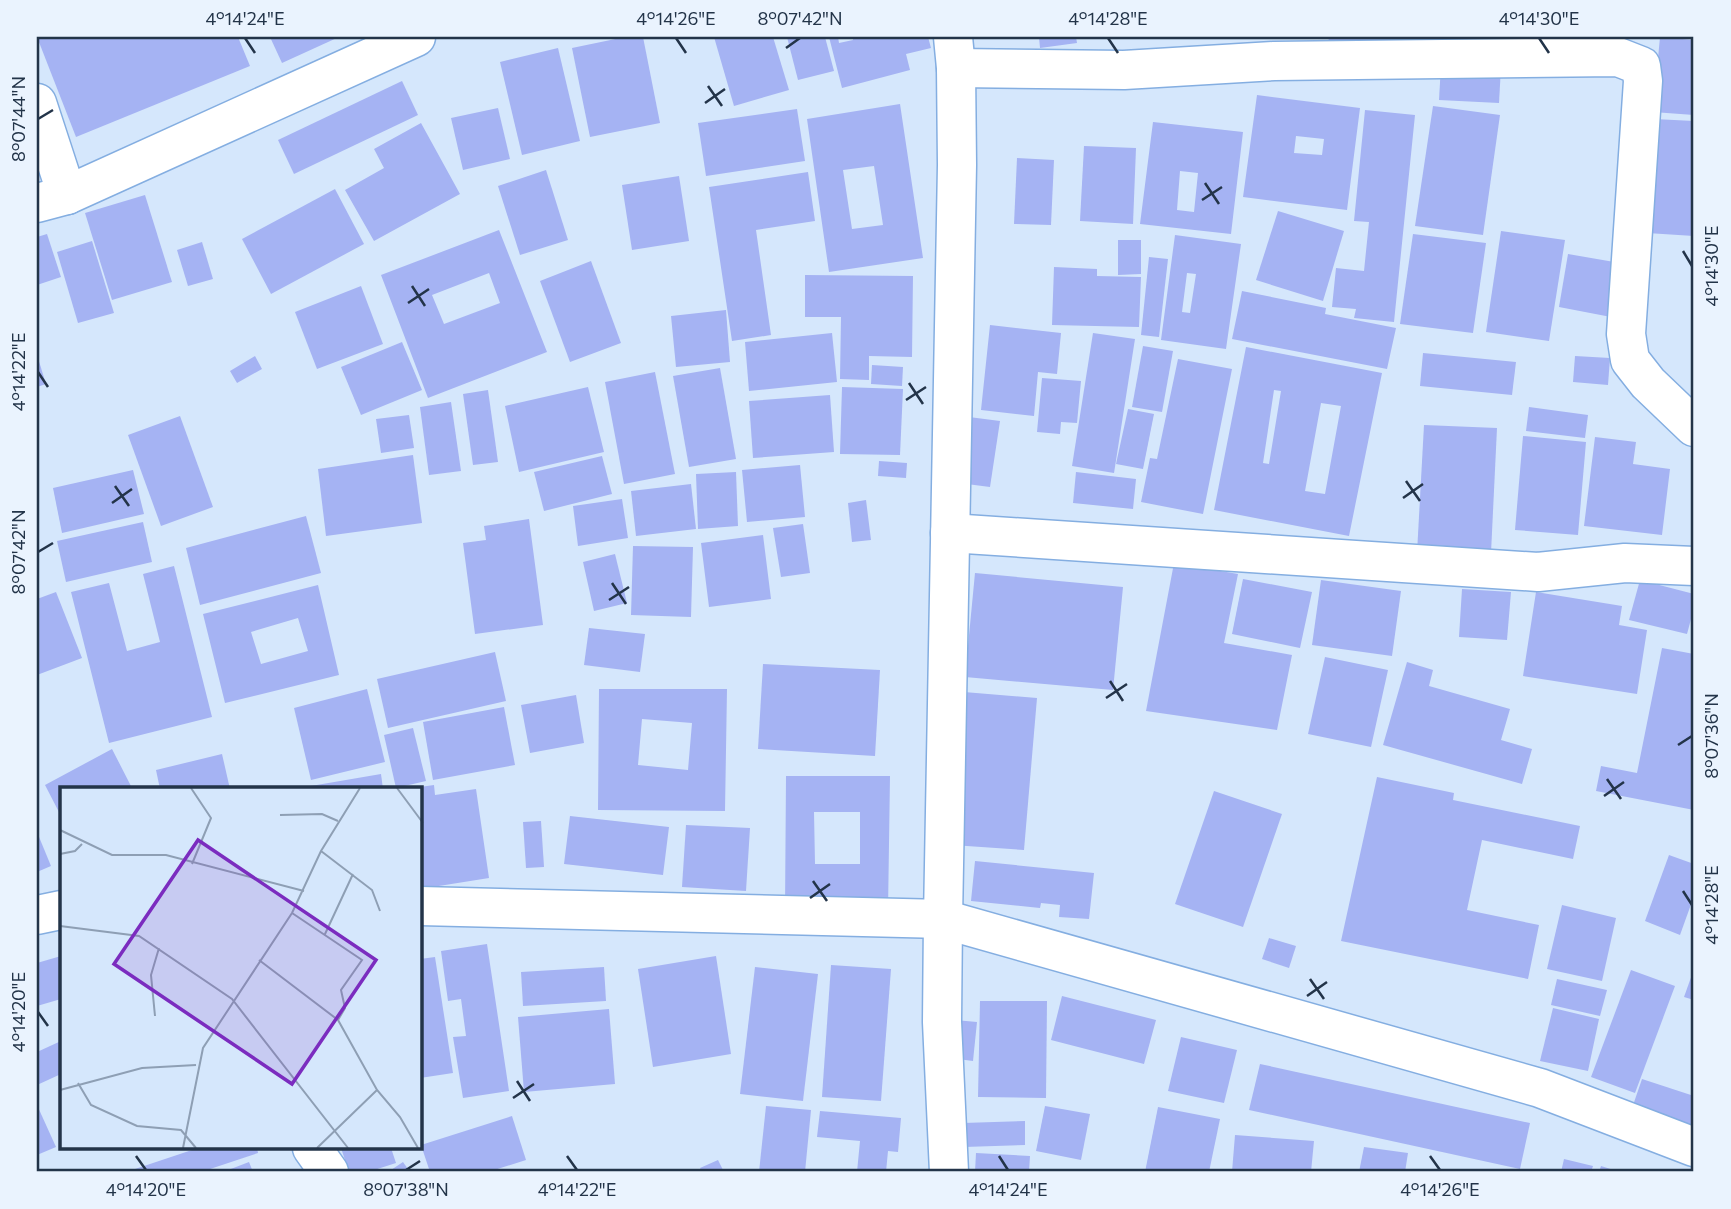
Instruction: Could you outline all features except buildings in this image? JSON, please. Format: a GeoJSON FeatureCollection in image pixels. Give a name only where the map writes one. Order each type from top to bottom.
{"type":"FeatureCollection","features":[{"type":"Feature","properties":{"kind":"street"},"geometry":{"type":"LineString","coordinates":[[37,103],[52,199],[416,37]]}},
{"type":"Feature","properties":{"kind":"street"},"geometry":{"type":"LineString","coordinates":[[949,1172],[942,1022],[957,165],[954,52],[1124,70],[1273,49],[1618,57],[1641,66],[1643,81],[1626,334],[1630,360],[1648,383],[1694,427]]}},
{"type":"Feature","properties":{"kind":"street"},"geometry":{"type":"LineString","coordinates":[[950,533],[1538,572],[1625,563],[1694,566]]}},
{"type":"Feature","properties":{"kind":"street"},"geometry":{"type":"LineString","coordinates":[[422,906],[943,919],[1540,1088],[1694,1147]]}},
{"type":"Feature","properties":{"kind":"street"},"geometry":{"type":"LineString","coordinates":[[37,915],[60,910]]}},
{"type":"Feature","properties":{"kind":"street"},"geometry":{"type":"LineString","coordinates":[[313,1150],[329,1172]]}}]}
